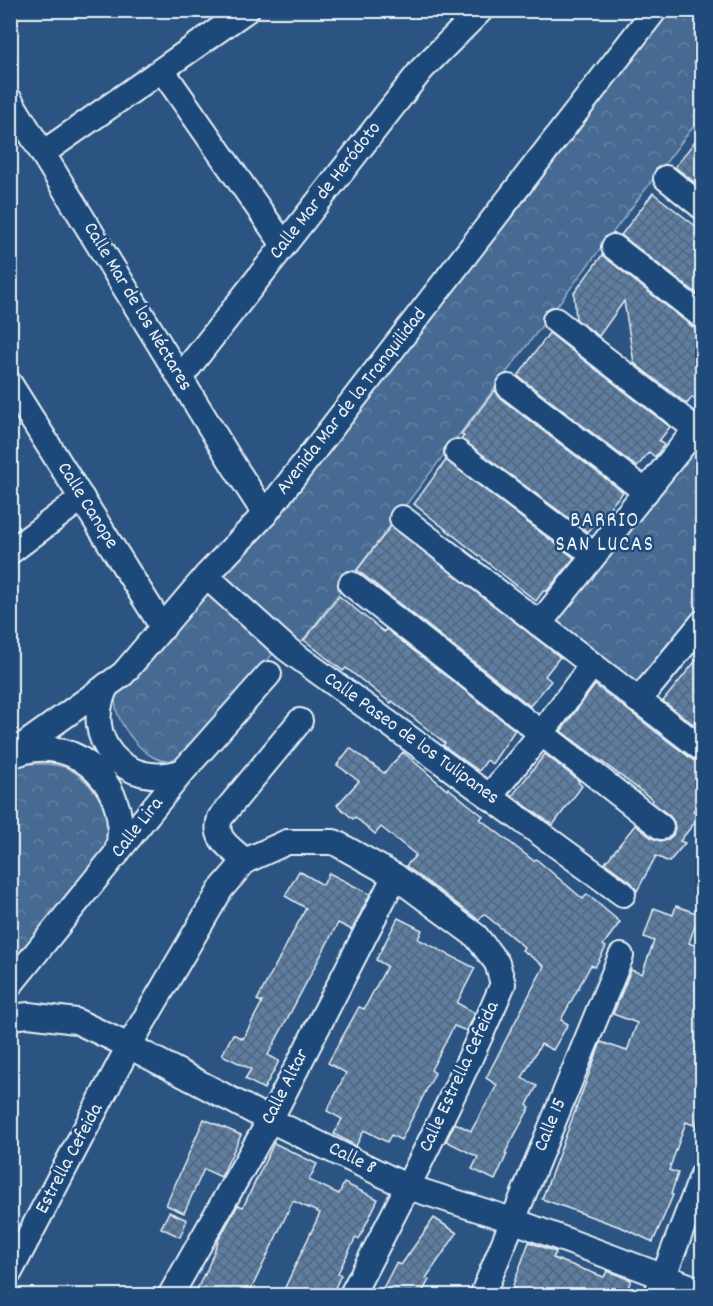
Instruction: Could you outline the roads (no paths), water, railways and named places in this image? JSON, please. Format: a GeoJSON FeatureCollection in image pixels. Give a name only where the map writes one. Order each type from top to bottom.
{"type":"FeatureCollection","features":[{"type":"Feature","properties":{"kind":"street"},"geometry":{"type":"LineString","coordinates":[[43,153],[247,10]]}},
{"type":"Feature","properties":{"kind":"street","name":"Calle Mar de Heródoto"},"geometry":{"type":"LineString","coordinates":[[180,378],[422,69],[481,10]]}},
{"type":"Feature","properties":{"kind":"street","name":"Avenida Mar de la Tranquilidad"},"geometry":{"type":"LineString","coordinates":[[10,755],[123,674],[206,576],[266,514],[655,10]]}},
{"type":"Feature","properties":{"kind":"street"},"geometry":{"type":"LineString","coordinates":[[162,70],[284,245]]}},
{"type":"Feature","properties":{"kind":"street","name":"Calle Mar de los Néctares"},"geometry":{"type":"LineString","coordinates":[[10,100],[234,466],[266,514]]}},
{"type":"Feature","properties":{"kind":"street"},"geometry":{"type":"LineString","coordinates":[[666,178],[702,207]]}},
{"type":"Feature","properties":{"kind":"street"},"geometry":{"type":"LineString","coordinates":[[614,247],[702,316]]}},
{"type":"Feature","properties":{"kind":"street"},"geometry":{"type":"LineString","coordinates":[[539,624],[646,492],[699,432],[555,320]]}},
{"type":"Feature","properties":{"kind":"street","name":"Calle Canope"},"geometry":{"type":"LineString","coordinates":[[10,384],[163,628]]}},
{"type":"Feature","properties":{"kind":"street"},"geometry":{"type":"LineString","coordinates":[[510,387],[646,492]]}},
{"type":"Feature","properties":{"kind":"street"},"geometry":{"type":"LineString","coordinates":[[457,452],[594,555]]}},
{"type":"Feature","properties":{"kind":"street"},"geometry":{"type":"LineString","coordinates":[[10,552],[82,498]]}},
{"type":"Feature","properties":{"kind":"street"},"geometry":{"type":"LineString","coordinates":[[402,518],[702,750]]}},
{"type":"Feature","properties":{"kind":"street","name":"Calle Paseo de los Tulipanes"},"geometry":{"type":"LineString","coordinates":[[206,576],[287,649],[623,894]]}},
{"type":"Feature","properties":{"kind":"street"},"geometry":{"type":"LineString","coordinates":[[351,584],[661,827]]}},
{"type":"Feature","properties":{"kind":"street"},"geometry":{"type":"LineString","coordinates":[[638,701],[699,634]]}},
{"type":"Feature","properties":{"kind":"street"},"geometry":{"type":"LineString","coordinates":[[489,797],[541,734],[592,665]]}},
{"type":"Feature","properties":{"kind":"street","name":"Calle Lira"},"geometry":{"type":"LineString","coordinates":[[10,985],[183,771],[269,674]]}},
{"type":"Feature","properties":{"kind":"street"},"geometry":{"type":"LineString","coordinates":[[107,685],[101,696],[98,720],[104,744],[111,754],[132,771],[144,775],[170,776],[183,771]]}},
{"type":"Feature","properties":{"kind":"street"},"geometry":{"type":"LineString","coordinates":[[245,861],[219,836],[216,828],[220,818],[300,721]]}},
{"type":"Feature","properties":{"kind":"street"},"geometry":{"type":"LineString","coordinates":[[10,755],[34,749],[61,751],[86,762],[97,771],[112,792],[119,811],[121,831],[115,857]]}},
{"type":"Feature","properties":{"kind":"street","name":"Calle Estrella Cefeida"},"geometry":{"type":"LineString","coordinates":[[129,1046],[221,889],[245,861],[287,842],[334,842],[395,876],[476,936],[497,963],[503,984],[481,1037],[408,1187],[351,1296]]}},
{"type":"Feature","properties":{"kind":"street","name":"Calle Altar"},"geometry":{"type":"LineString","coordinates":[[170,1296],[270,1120],[395,876]]}},
{"type":"Feature","properties":{"kind":"street","name":"Calle 15"},"geometry":{"type":"LineString","coordinates":[[482,1296],[621,956]]}},
{"type":"Feature","properties":{"kind":"street","name":"Calle 8"},"geometry":{"type":"LineString","coordinates":[[10,1017],[29,1015],[76,1021],[408,1187],[512,1220],[660,1286],[702,1291]]}},
{"type":"Feature","properties":{"kind":"street","name":"Estrella Cefeida"},"geometry":{"type":"LineString","coordinates":[[10,1272],[129,1046]]}},
{"type":"Feature","properties":{"kind":"street"},"geometry":{"type":"LineString","coordinates":[[660,1286],[702,1176]]}},
{"type":"Feature","properties":{"kind":"district","name":"BARRIO SAN LUCAS"},"geometry":{"type":"Point","coordinates":[605,534]}}]}
